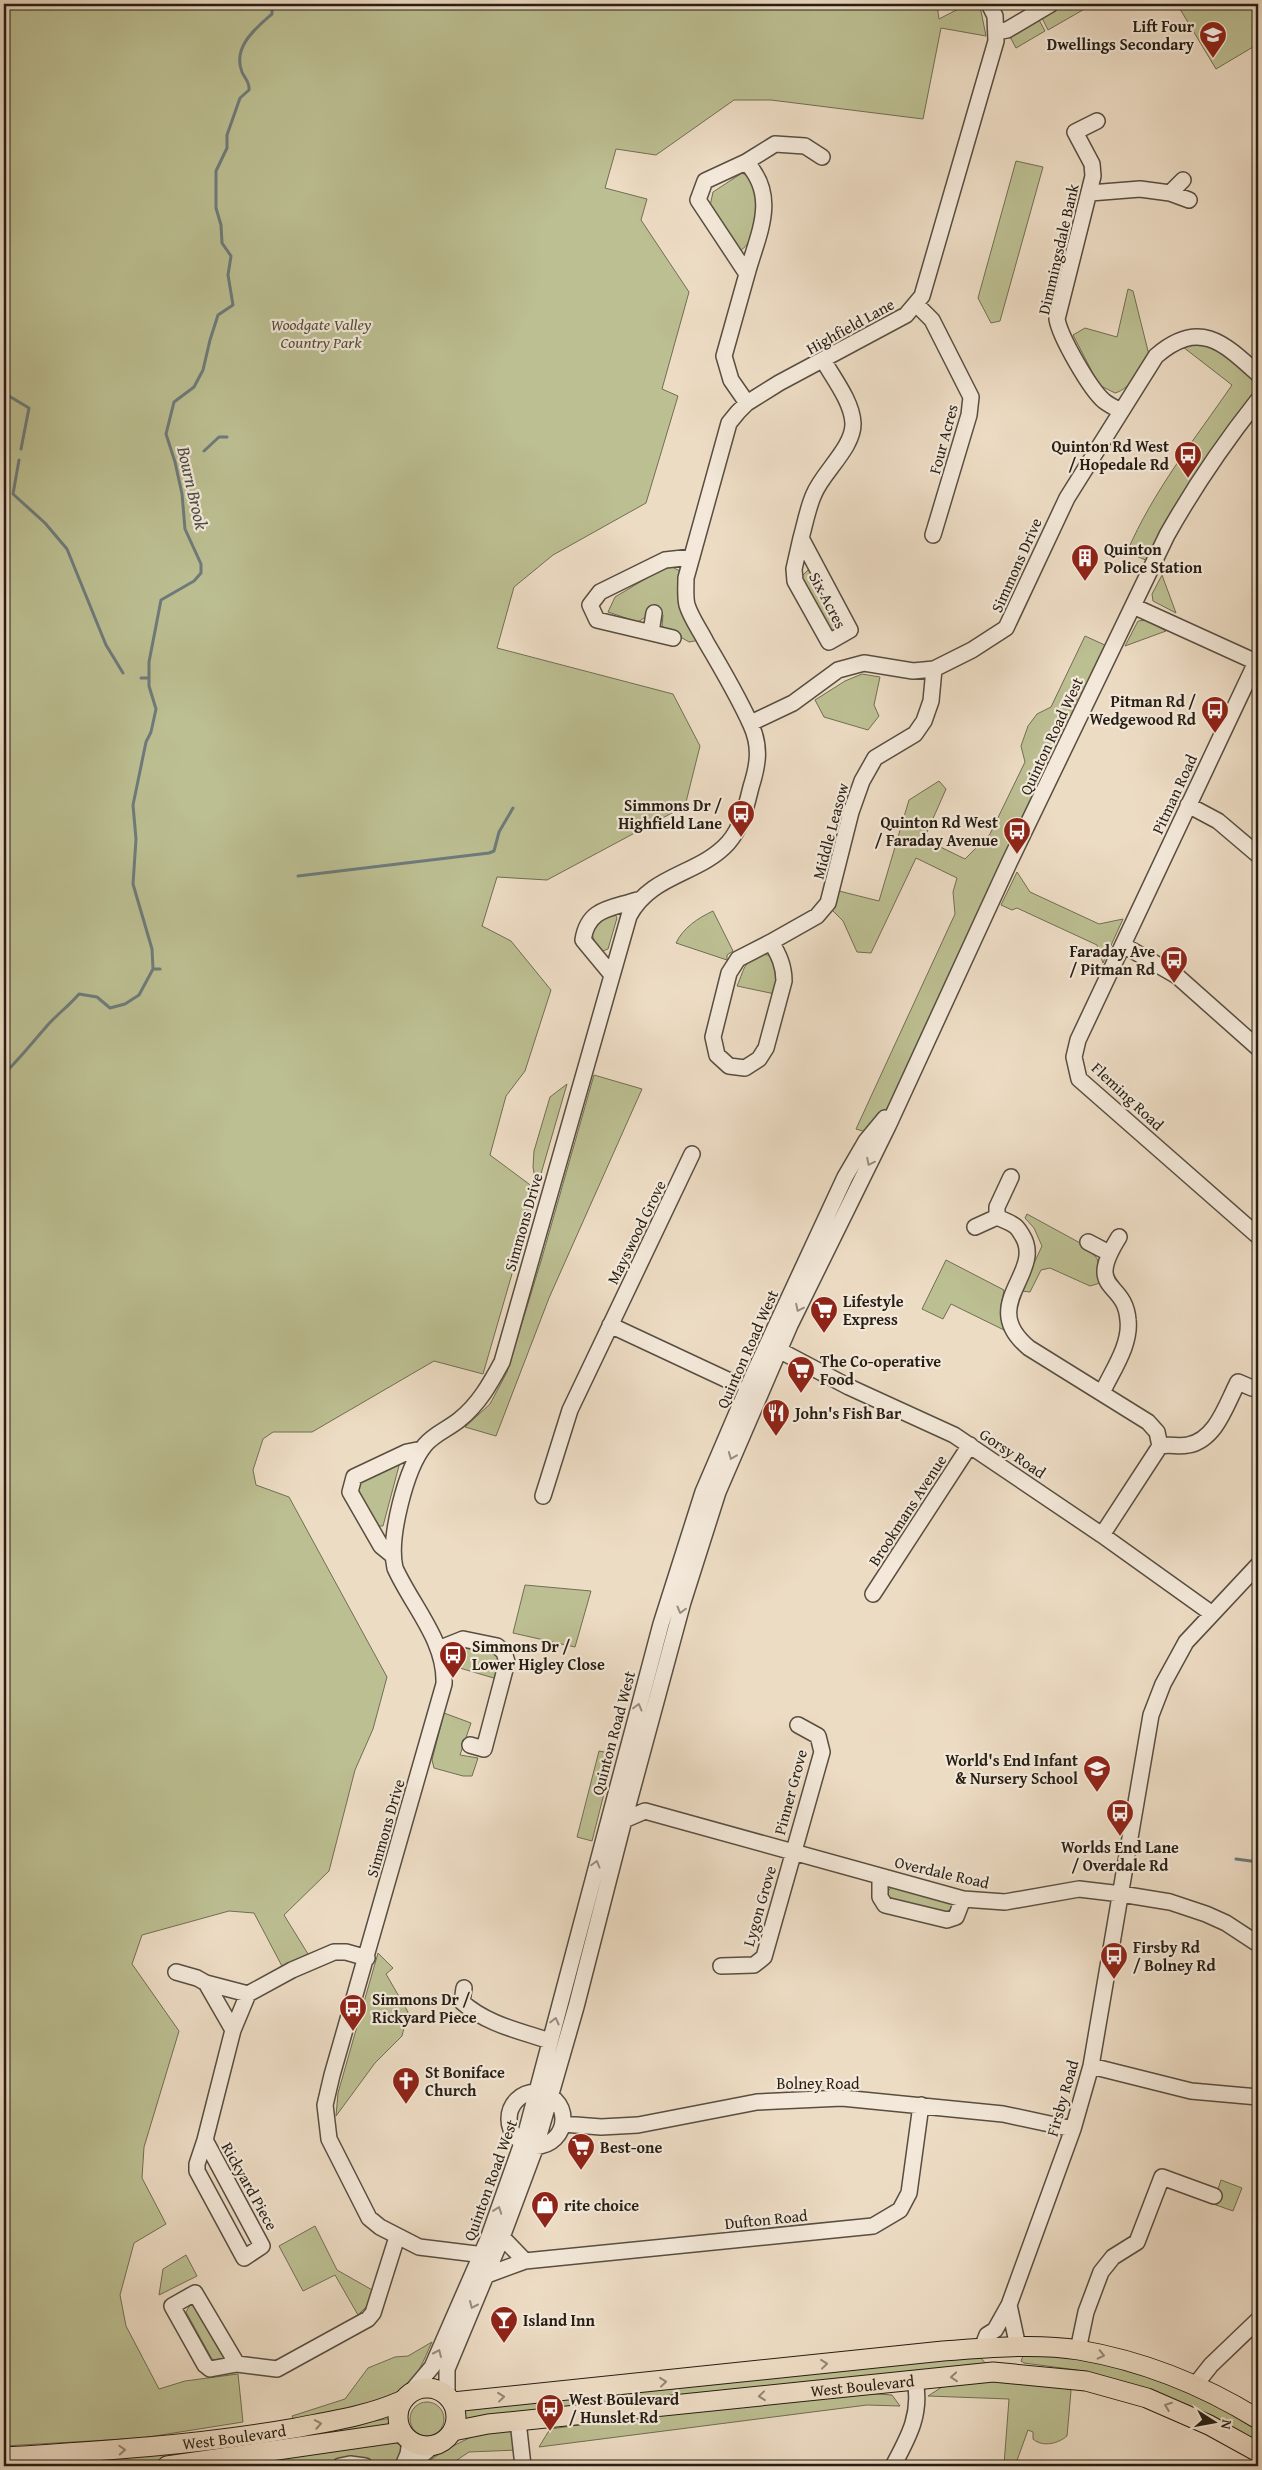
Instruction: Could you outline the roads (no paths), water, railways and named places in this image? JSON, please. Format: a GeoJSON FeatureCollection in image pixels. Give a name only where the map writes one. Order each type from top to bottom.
{"type":"FeatureCollection","features":[{"type":"Feature","properties":{"kind":"main road","name":"West Boulevard"},"geometry":{"type":"LineString","coordinates":[[450,2399],[1013,2346],[1078,2350],[1147,2366],[1196,2384],[1258,2419]]}},
{"type":"Feature","properties":{"kind":"main road"},"geometry":{"type":"LineString","coordinates":[[993,2372],[1013,2346]]}},
{"type":"Feature","properties":{"kind":"main road"},"geometry":{"type":"LineString","coordinates":[[1013,2346],[1020,2366],[1062,2372],[1086,2380]]}},
{"type":"Feature","properties":{"kind":"main road","name":"West Boulevard"},"geometry":{"type":"LineString","coordinates":[[453,2431],[488,2424],[993,2372],[1086,2380],[1177,2410],[1258,2452]]}},
{"type":"Feature","properties":{"kind":"main road"},"geometry":{"type":"LineString","coordinates":[[423,2388],[435,2388],[450,2399],[457,2415],[453,2431],[444,2442],[433,2446],[425,2446],[406,2437],[398,2417],[406,2397],[423,2388]]}},
{"type":"Feature","properties":{"kind":"main road","name":"West Boulevard"},"geometry":{"type":"LineString","coordinates":[[4,2457],[143,2448],[264,2434],[358,2416],[406,2397]]}},
{"type":"Feature","properties":{"kind":"main road","name":"West Boulevard"},"geometry":{"type":"LineString","coordinates":[[168,2466],[406,2437]]}},
{"type":"Feature","properties":{"kind":"street","name":"Highfield Lane"},"geometry":{"type":"LineString","coordinates":[[750,723],[687,604],[686,578],[730,423],[747,403],[779,383],[906,315],[917,305],[927,284],[996,41],[995,16],[989,4]]}},
{"type":"Feature","properties":{"kind":"street"},"geometry":{"type":"LineString","coordinates":[[996,32],[1007,30],[1051,4]]}},
{"type":"Feature","properties":{"kind":"street","name":"Dimmingsdale Bank"},"geometry":{"type":"LineString","coordinates":[[1097,121],[1075,132],[1092,164],[1090,193],[1057,319],[1062,335],[1091,386],[1104,401],[1121,411]]}},
{"type":"Feature","properties":{"kind":"street"},"geometry":{"type":"LineString","coordinates":[[747,274],[698,200],[705,180],[746,162],[775,144],[805,146],[822,157]]}},
{"type":"Feature","properties":{"kind":"street"},"geometry":{"type":"LineString","coordinates":[[746,162],[754,170],[763,188],[766,208],[724,356],[731,380],[747,403]]}},
{"type":"Feature","properties":{"kind":"street"},"geometry":{"type":"LineString","coordinates":[[1170,193],[1182,180]]}},
{"type":"Feature","properties":{"kind":"street"},"geometry":{"type":"LineString","coordinates":[[1090,193],[1140,189],[1170,193],[1189,200]]}},
{"type":"Feature","properties":{"kind":"street","name":"Four Acres"},"geometry":{"type":"LineString","coordinates":[[917,305],[932,320],[971,397],[969,415],[933,535]]}},
{"type":"Feature","properties":{"kind":"street","name":"Simmons Drive"},"geometry":{"type":"LineString","coordinates":[[750,723],[793,703],[838,670],[864,663],[913,671],[934,669],[972,650],[1006,628],[1066,498],[1156,356],[1183,338],[1206,337],[1215,339],[1258,374]]}},
{"type":"Feature","properties":{"kind":"street","name":"Six Acres"},"geometry":{"type":"LineString","coordinates":[[801,538],[850,630],[829,642],[795,581],[794,569],[801,538],[814,494],[824,473],[848,444],[853,424],[850,408],[824,360]]}},
{"type":"Feature","properties":{"kind":"street","name":"Quinton Road West"},"geometry":{"type":"LineString","coordinates":[[544,2094],[550,2041],[616,1818],[632,1790],[683,1602],[715,1500],[759,1394],[778,1350],[1167,535],[1191,492],[1219,450],[1258,400]]}},
{"type":"Feature","properties":{"kind":"street"},"geometry":{"type":"LineString","coordinates":[[673,638],[597,620],[590,605],[600,592],[665,560],[692,558]]}},
{"type":"Feature","properties":{"kind":"street"},"geometry":{"type":"LineString","coordinates":[[1133,606],[1257,660]]}},
{"type":"Feature","properties":{"kind":"street"},"geometry":{"type":"LineString","coordinates":[[651,632],[654,613]]}},
{"type":"Feature","properties":{"kind":"street","name":"Pitman Road"},"geometry":{"type":"LineString","coordinates":[[1123,945],[1257,660]]}},
{"type":"Feature","properties":{"kind":"street","name":"Middle Leasow"},"geometry":{"type":"LineString","coordinates":[[772,942],[780,956],[784,970],[784,980],[766,1048],[759,1059],[745,1068],[730,1066],[717,1055],[713,1037],[730,973],[738,959],[817,916],[828,903],[851,812],[862,781],[875,758],[915,734],[924,721],[931,701],[934,669]]}},
{"type":"Feature","properties":{"kind":"street"},"geometry":{"type":"LineString","coordinates":[[612,975],[583,940],[585,925],[596,913],[637,900],[651,889],[714,854],[727,844],[736,832],[758,764],[758,747],[750,723]]}},
{"type":"Feature","properties":{"kind":"street"},"geometry":{"type":"LineString","coordinates":[[1188,805],[1218,821],[1258,855]]}},
{"type":"Feature","properties":{"kind":"street","name":"Simmons Drive"},"geometry":{"type":"LineString","coordinates":[[396,2237],[380,2228],[369,2218],[330,2139],[324,2105],[442,1691],[444,1672],[438,1649],[400,1579],[392,1555],[394,1529],[411,1472],[422,1449],[435,1436],[471,1409],[489,1386],[502,1362],[627,923],[637,900]]}},
{"type":"Feature","properties":{"kind":"street"},"geometry":{"type":"LineString","coordinates":[[1123,945],[1176,976],[1258,1048]]}},
{"type":"Feature","properties":{"kind":"street","name":"Fleming Road"},"geometry":{"type":"LineString","coordinates":[[1123,945],[1078,1040],[1074,1057],[1079,1079],[1258,1236]]}},
{"type":"Feature","properties":{"kind":"street","name":"Quinton Road West"},"geometry":{"type":"LineString","coordinates":[[450,2399],[447,2369],[487,2275],[486,2258],[502,2237],[544,2094],[616,1818],[616,1787],[676,1573],[703,1492],[754,1373],[844,1177],[866,1141],[898,1102]]}},
{"type":"Feature","properties":{"kind":"street","name":"Mayswood Grove"},"geometry":{"type":"LineString","coordinates":[[542,1496],[570,1410],[692,1154]]}},
{"type":"Feature","properties":{"kind":"street"},"geometry":{"type":"LineString","coordinates":[[997,1217],[997,1207],[1011,1177]]}},
{"type":"Feature","properties":{"kind":"street"},"geometry":{"type":"LineString","coordinates":[[975,1228],[997,1217]]}},
{"type":"Feature","properties":{"kind":"street"},"geometry":{"type":"LineString","coordinates":[[997,1217],[1016,1226],[1025,1240],[1027,1261],[1008,1302],[1016,1336],[1029,1348],[1148,1422],[1157,1432],[1160,1446],[1102,1535]]}},
{"type":"Feature","properties":{"kind":"street"},"geometry":{"type":"LineString","coordinates":[[1102,1393],[1128,1338],[1128,1320],[1125,1305],[1108,1285],[1104,1272],[1110,1253],[1119,1237]]}},
{"type":"Feature","properties":{"kind":"street"},"geometry":{"type":"LineString","coordinates":[[1088,1242],[1110,1253]]}},
{"type":"Feature","properties":{"kind":"street"},"geometry":{"type":"LineString","coordinates":[[610,1324],[734,1383]]}},
{"type":"Feature","properties":{"kind":"street"},"geometry":{"type":"LineString","coordinates":[[761,1359],[767,1357],[773,1347],[778,1350]]}},
{"type":"Feature","properties":{"kind":"street","name":"Gorsy Road"},"geometry":{"type":"LineString","coordinates":[[778,1350],[849,1387],[954,1435],[1102,1535],[1211,1613]]}},
{"type":"Feature","properties":{"kind":"street"},"geometry":{"type":"LineString","coordinates":[[734,1383],[754,1373]]}},
{"type":"Feature","properties":{"kind":"street"},"geometry":{"type":"LineString","coordinates":[[1160,1446],[1185,1446],[1198,1443],[1211,1434],[1238,1382],[1252,1388]]}},
{"type":"Feature","properties":{"kind":"street"},"geometry":{"type":"LineString","coordinates":[[734,1383],[739,1408],[746,1412],[753,1396],[759,1394]]}},
{"type":"Feature","properties":{"kind":"street","name":"Brookmans Avenue"},"geometry":{"type":"LineString","coordinates":[[873,1594],[970,1446]]}},
{"type":"Feature","properties":{"kind":"street","name":"Simmons Drive"},"geometry":{"type":"LineString","coordinates":[[392,1555],[381,1546],[350,1492],[354,1477],[407,1452],[422,1449]]}},
{"type":"Feature","properties":{"kind":"street","name":"Firsby Road"},"geometry":{"type":"LineString","coordinates":[[982,2348],[987,2334],[995,2330],[1009,2305],[1074,2128],[1091,2066],[1151,1715],[1160,1690],[1182,1650],[1211,1613],[1258,1565]]}},
{"type":"Feature","properties":{"kind":"street"},"geometry":{"type":"LineString","coordinates":[[438,1649],[463,1639],[497,1646],[504,1652],[507,1662],[484,1749],[470,1745]]}},
{"type":"Feature","properties":{"kind":"street","name":"Pinner Grove"},"geometry":{"type":"LineString","coordinates":[[793,1850],[822,1752],[818,1736],[798,1725]]}},
{"type":"Feature","properties":{"kind":"street"},"geometry":{"type":"LineString","coordinates":[[616,1787],[632,1790],[645,1811],[616,1818]]}},
{"type":"Feature","properties":{"kind":"street","name":"Overdale Road"},"geometry":{"type":"LineString","coordinates":[[645,1811],[793,1850],[963,1899],[1005,1902],[1080,1889],[1170,1902],[1226,1923],[1258,1944]]}},
{"type":"Feature","properties":{"kind":"street","name":"Lygon Grove"},"geometry":{"type":"LineString","coordinates":[[721,1966],[754,1966],[764,1957],[793,1850]]}},
{"type":"Feature","properties":{"kind":"street"},"geometry":{"type":"LineString","coordinates":[[880,1876],[880,1897],[885,1905],[947,1920],[956,1917],[963,1899]]}},
{"type":"Feature","properties":{"kind":"street"},"geometry":{"type":"LineString","coordinates":[[176,1972],[206,1983],[248,1994],[292,1970],[334,1952],[346,1952],[367,1958]]}},
{"type":"Feature","properties":{"kind":"street"},"geometry":{"type":"LineString","coordinates":[[206,1983],[233,2030]]}},
{"type":"Feature","properties":{"kind":"street"},"geometry":{"type":"LineString","coordinates":[[464,1988],[462,2002],[472,2011],[490,2020],[550,2041]]}},
{"type":"Feature","properties":{"kind":"street","name":"Rickyard Piece"},"geometry":{"type":"LineString","coordinates":[[205,2140],[262,2246],[244,2258],[197,2171],[197,2164],[233,2030],[248,1994]]}},
{"type":"Feature","properties":{"kind":"street"},"geometry":{"type":"LineString","coordinates":[[1091,2066],[1191,2091],[1258,2097]]}},
{"type":"Feature","properties":{"kind":"street"},"geometry":{"type":"LineString","coordinates":[[527,2093],[544,2094],[561,2108],[563,2124],[558,2135],[548,2143],[529,2144],[510,2128],[508,2119],[511,2108],[517,2099],[527,2093]]}},
{"type":"Feature","properties":{"kind":"street","name":"Bolney Road"},"geometry":{"type":"LineString","coordinates":[[563,2124],[601,2127],[638,2125],[757,2102],[842,2098],[1003,2114],[1074,2128]]}},
{"type":"Feature","properties":{"kind":"street","name":"Dufton Road"},"geometry":{"type":"LineString","coordinates":[[487,2275],[525,2261],[873,2226],[900,2210],[909,2193],[921,2105]]}},
{"type":"Feature","properties":{"kind":"street","name":"Quinton Road West"},"geometry":{"type":"LineString","coordinates":[[406,2397],[432,2367],[486,2258],[529,2144]]}},
{"type":"Feature","properties":{"kind":"street"},"geometry":{"type":"LineString","coordinates":[[1078,2350],[1086,2312],[1101,2272],[1113,2258],[1137,2242],[1162,2176],[1214,2196]]}},
{"type":"Feature","properties":{"kind":"street"},"geometry":{"type":"LineString","coordinates":[[237,2364],[195,2293],[172,2306],[205,2365],[210,2369],[237,2364],[264,2369],[276,2369],[368,2319],[373,2313],[396,2237],[420,2247],[486,2258]]}},
{"type":"Feature","properties":{"kind":"street"},"geometry":{"type":"LineString","coordinates":[[502,2237],[525,2261]]}},
{"type":"Feature","properties":{"kind":"street","name":"Firsby Road"},"geometry":{"type":"LineString","coordinates":[[1009,2305],[1013,2346]]}},
{"type":"Feature","properties":{"kind":"street"},"geometry":{"type":"LineString","coordinates":[[1196,2384],[1211,2365],[1258,2320]]}},
{"type":"Feature","properties":{"kind":"street"},"geometry":{"type":"LineString","coordinates":[[995,2330],[1013,2346]]}},
{"type":"Feature","properties":{"kind":"street"},"geometry":{"type":"LineString","coordinates":[[893,2466],[916,2418],[918,2403],[915,2381]]}},
{"type":"Feature","properties":{"kind":"street"},"geometry":{"type":"LineString","coordinates":[[518,2421],[523,2466]]}},
{"type":"Feature","properties":{"kind":"street"},"geometry":{"type":"LineString","coordinates":[[403,2466],[408,2454],[406,2437]]}},
{"type":"Feature","properties":{"kind":"street"},"geometry":{"type":"LineString","coordinates":[[403,2466],[417,2460],[433,2446]]}},
{"type":"Feature","properties":{"kind":"street"},"geometry":{"type":"LineString","coordinates":[[340,2466],[350,2464],[365,2466]]}},
{"type":"Feature","properties":{"kind":"waterway","name":"Bourn Brook"},"geometry":{"type":"LineString","coordinates":[[4,1074],[79,994],[97,997],[110,1008],[125,1004],[139,995],[153,969],[152,949],[133,884],[136,839],[133,805],[146,742],[151,732],[156,709],[149,686],[149,662],[161,600],[194,581],[201,573],[201,564],[185,529],[182,494],[166,434],[174,402],[194,387],[203,370],[218,315],[233,305],[228,275],[231,256],[222,243],[221,225],[216,208],[216,171],[227,148],[227,135],[240,98],[249,90],[248,83],[242,72],[240,54],[247,39],[272,14],[272,4]]}},
{"type":"Feature","properties":{"kind":"waterway"},"geometry":{"type":"LineString","coordinates":[[4,393],[29,408],[21,449]]}},
{"type":"Feature","properties":{"kind":"waterway"},"geometry":{"type":"LineString","coordinates":[[204,451],[219,437],[227,437]]}},
{"type":"Feature","properties":{"kind":"waterway"},"geometry":{"type":"LineString","coordinates":[[19,460],[13,494],[45,523],[67,549],[106,645],[123,673]]}},
{"type":"Feature","properties":{"kind":"waterway"},"geometry":{"type":"LineString","coordinates":[[141,678],[148,678]]}},
{"type":"Feature","properties":{"kind":"waterway"},"geometry":{"type":"LineString","coordinates":[[298,876],[489,853],[494,851],[499,832],[513,808]]}},
{"type":"Feature","properties":{"kind":"waterway","name":"Bourn Brook"},"geometry":{"type":"LineString","coordinates":[[153,969],[160,969]]}},
{"type":"Feature","properties":{"kind":"waterway"},"geometry":{"type":"LineString","coordinates":[[1236,1859],[1258,1862]]}},
{"type":"Feature","properties":{"kind":"place","name":"Lift Four Dwellings Secondary"},"geometry":{"type":"Point","coordinates":[1213,59]}},
{"type":"Feature","properties":{"kind":"place","name":"Quinton Rd West / Hopedale Rd"},"geometry":{"type":"Point","coordinates":[1188,479]}},
{"type":"Feature","properties":{"kind":"place","name":"Quinton Police Station"},"geometry":{"type":"Point","coordinates":[1085,582]}},
{"type":"Feature","properties":{"kind":"place","name":"Pitman Rd / Wedgewood Rd"},"geometry":{"type":"Point","coordinates":[1215,734]}},
{"type":"Feature","properties":{"kind":"place","name":"Simmons Dr / Highfield Lane"},"geometry":{"type":"Point","coordinates":[741,838]}},
{"type":"Feature","properties":{"kind":"place","name":"Quinton Rd West / Faraday Avenue"},"geometry":{"type":"Point","coordinates":[1017,855]}},
{"type":"Feature","properties":{"kind":"place","name":"Faraday Ave / Pitman Rd"},"geometry":{"type":"Point","coordinates":[1174,984]}},
{"type":"Feature","properties":{"kind":"place","name":"Lifestyle Express"},"geometry":{"type":"Point","coordinates":[824,1334]}},
{"type":"Feature","properties":{"kind":"place","name":"The Co-operative Food"},"geometry":{"type":"Point","coordinates":[801,1394]}},
{"type":"Feature","properties":{"kind":"place","name":"John's Fish Bar"},"geometry":{"type":"Point","coordinates":[776,1437]}},
{"type":"Feature","properties":{"kind":"place","name":"Simmons Dr / Lower Higley Close"},"geometry":{"type":"Point","coordinates":[453,1679]}},
{"type":"Feature","properties":{"kind":"place","name":"World's End Infant & Nursery School"},"geometry":{"type":"Point","coordinates":[1097,1793]}},
{"type":"Feature","properties":{"kind":"place","name":"Worlds End Lane / Overdale Rd"},"geometry":{"type":"Point","coordinates":[1120,1837]}},
{"type":"Feature","properties":{"kind":"place","name":"Firsby Rd / Bolney Rd"},"geometry":{"type":"Point","coordinates":[1114,1980]}},
{"type":"Feature","properties":{"kind":"place","name":"Simmons Dr / Rickyard Piece"},"geometry":{"type":"Point","coordinates":[353,2032]}},
{"type":"Feature","properties":{"kind":"place","name":"St Boniface Church"},"geometry":{"type":"Point","coordinates":[406,2105]}},
{"type":"Feature","properties":{"kind":"place","name":"Best-one"},"geometry":{"type":"Point","coordinates":[581,2171]}},
{"type":"Feature","properties":{"kind":"place","name":"rite choice"},"geometry":{"type":"Point","coordinates":[545,2229]}},
{"type":"Feature","properties":{"kind":"place","name":"Island Inn"},"geometry":{"type":"Point","coordinates":[504,2344]}},
{"type":"Feature","properties":{"kind":"place","name":"West Boulevard / Hunslet Rd"},"geometry":{"type":"Point","coordinates":[550,2432]}},
{"type":"Feature","properties":{"kind":"park label","name":"Woodgate Valley Country Park"},"geometry":{"type":"Point","coordinates":[321,333]}}]}
